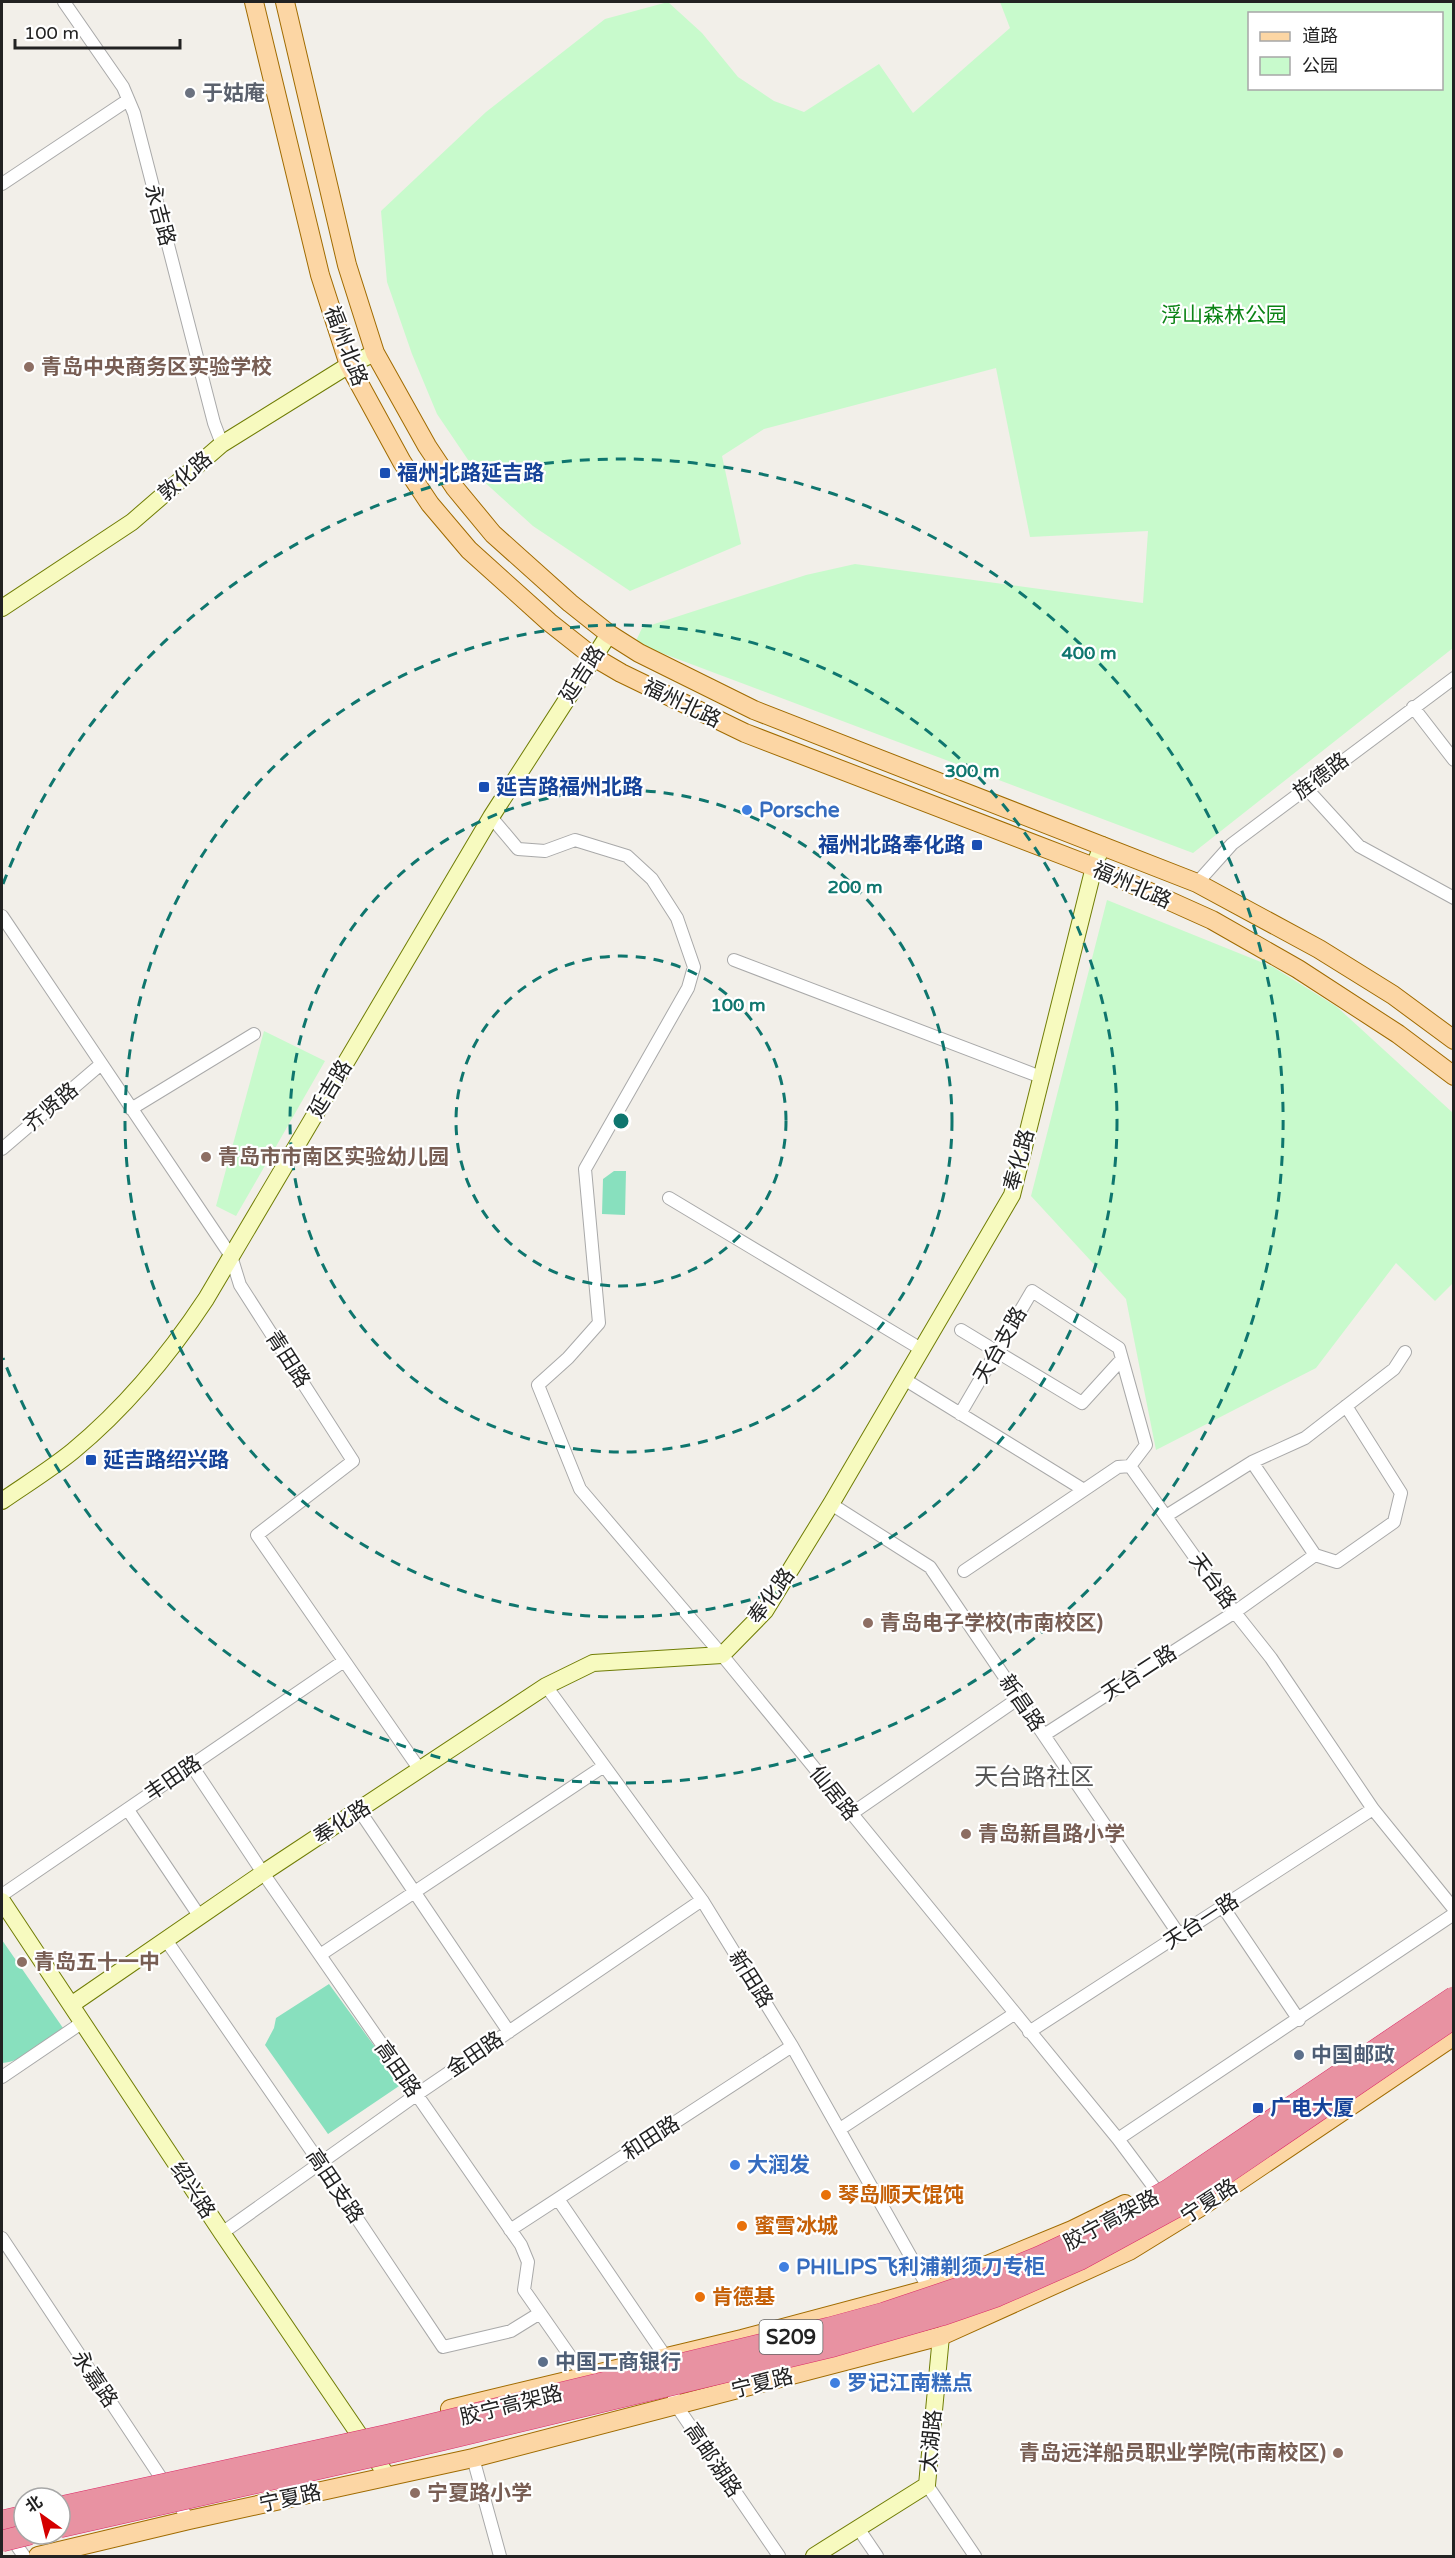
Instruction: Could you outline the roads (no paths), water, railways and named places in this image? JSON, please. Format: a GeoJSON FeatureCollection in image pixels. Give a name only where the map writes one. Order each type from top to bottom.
{"type":"FeatureCollection","features":[{"type":"Feature","properties":{"kind":"highway","name":"胶宁高架路"},"geometry":{"type":"LineString","coordinates":[[72,2505],[388,2435],[829,2328],[884,2313],[988,2278],[1070,2243],[1168,2190],[1454,1997]]}},
{"type":"Feature","properties":{"kind":"highway","name":"胶宁高架路"},"geometry":{"type":"LineString","coordinates":[[72,2524],[392,2452],[834,2346],[942,2315],[997,2296],[1079,2260],[1178,2206],[1454,2018]]}},
{"type":"Feature","properties":{"kind":"main road","name":"福州北路"},"geometry":{"type":"LineString","coordinates":[[254,2],[320,275],[349,365],[402,462],[430,504],[469,550],[549,622],[592,656],[621,673],[745,734],[1094,867],[1212,920],[1298,969],[1398,1034],[1454,1076]]}},
{"type":"Feature","properties":{"kind":"main road","name":"福州北路"},"geometry":{"type":"LineString","coordinates":[[285,2],[347,265],[375,353],[427,446],[455,488],[494,534],[609,634],[639,653],[754,710],[1197,883],[1319,949],[1393,995],[1454,1040]]}},
{"type":"Feature","properties":{"kind":"main road","name":"宁夏路"},"geometry":{"type":"LineString","coordinates":[[72,2497],[159,2475],[358,2433],[742,2339],[929,2289],[1072,2230],[1155,2189],[1454,1992]]}},
{"type":"Feature","properties":{"kind":"main road","name":"宁夏路"},"geometry":{"type":"LineString","coordinates":[[38,2556],[189,2520],[473,2458],[941,2336],[1129,2251],[1335,2118],[1454,2036]]}},
{"type":"Feature","properties":{"kind":"street","name":"永吉路"},"geometry":{"type":"LineString","coordinates":[[64,2],[123,87],[134,114],[214,423],[222,444]]}},
{"type":"Feature","properties":{"kind":"street"},"geometry":{"type":"LineString","coordinates":[[2,184],[128,100]]}},
{"type":"Feature","properties":{"kind":"street","name":"敦化路"},"geometry":{"type":"LineString","coordinates":[[2,608],[132,522],[222,444],[349,365],[375,353]]}},
{"type":"Feature","properties":{"kind":"street","name":"延吉路"},"geometry":{"type":"LineString","coordinates":[[2,1501],[73,1451],[118,1409],[178,1341],[231,1257],[491,817],[592,656],[609,634]]}},
{"type":"Feature","properties":{"kind":"street","name":"旌德路"},"geometry":{"type":"LineString","coordinates":[[1197,883],[1232,844],[1454,678]]}},
{"type":"Feature","properties":{"kind":"street"},"geometry":{"type":"LineString","coordinates":[[1413,707],[1454,760]]}},
{"type":"Feature","properties":{"kind":"street"},"geometry":{"type":"LineString","coordinates":[[1306,788],[1359,846],[1454,898]]}},
{"type":"Feature","properties":{"kind":"street","name":"仙居路"},"geometry":{"type":"LineString","coordinates":[[491,817],[518,849],[545,851],[575,840],[627,856],[652,879],[677,918],[694,967],[688,988],[585,1169],[599,1323],[568,1358],[538,1385],[580,1489],[722,1655],[1118,2139],[1178,2221]]}},
{"type":"Feature","properties":{"kind":"street","name":"奉化路"},"geometry":{"type":"LineString","coordinates":[[71,2005],[546,1686],[593,1663],[722,1655],[765,1611],[831,1504],[1012,1195],[1094,867],[1102,844]]}},
{"type":"Feature","properties":{"kind":"street","name":"青田路"},"geometry":{"type":"LineString","coordinates":[[2,916],[231,1257],[240,1285],[353,1461],[256,1535],[420,1770]]}},
{"type":"Feature","properties":{"kind":"street"},"geometry":{"type":"LineString","coordinates":[[734,960],[1041,1077]]}},
{"type":"Feature","properties":{"kind":"street"},"geometry":{"type":"LineString","coordinates":[[131,1109],[254,1034]]}},
{"type":"Feature","properties":{"kind":"street","name":"齐贤路"},"geometry":{"type":"LineString","coordinates":[[2,1149],[100,1065]]}},
{"type":"Feature","properties":{"kind":"street"},"geometry":{"type":"LineString","coordinates":[[669,1198],[921,1349]]}},
{"type":"Feature","properties":{"kind":"street","name":"天台支路"},"geometry":{"type":"LineString","coordinates":[[960,1414],[1032,1291],[1119,1348],[1146,1445],[1130,1466]]}},
{"type":"Feature","properties":{"kind":"street"},"geometry":{"type":"LineString","coordinates":[[961,1330],[1083,1404],[1122,1359]]}},
{"type":"Feature","properties":{"kind":"street"},"geometry":{"type":"LineString","coordinates":[[1166,1516],[1252,1462],[1305,1438],[1394,1369],[1405,1352]]}},
{"type":"Feature","properties":{"kind":"street"},"geometry":{"type":"LineString","coordinates":[[904,1379],[1083,1490]]}},
{"type":"Feature","properties":{"kind":"street"},"geometry":{"type":"LineString","coordinates":[[1252,1462],[1314,1555],[1337,1562],[1394,1522],[1401,1492],[1346,1406]]}},
{"type":"Feature","properties":{"kind":"street"},"geometry":{"type":"LineString","coordinates":[[964,1571],[1118,1467],[1130,1466]]}},
{"type":"Feature","properties":{"kind":"street","name":"天台路"},"geometry":{"type":"LineString","coordinates":[[1130,1466],[1271,1658],[1373,1809],[1454,1909]]}},
{"type":"Feature","properties":{"kind":"street","name":"新昌路"},"geometry":{"type":"LineString","coordinates":[[831,1504],[930,1567],[1180,1936]]}},
{"type":"Feature","properties":{"kind":"street","name":"天台二路"},"geometry":{"type":"LineString","coordinates":[[1044,1735],[1235,1612],[1314,1555]]}},
{"type":"Feature","properties":{"kind":"street","name":"丰田路"},"geometry":{"type":"LineString","coordinates":[[2,1895],[344,1661]]}},
{"type":"Feature","properties":{"kind":"street","name":"新田路"},"geometry":{"type":"LineString","coordinates":[[546,1686],[702,1900],[792,2046],[929,2289],[941,2336]]}},
{"type":"Feature","properties":{"kind":"street"},"geometry":{"type":"LineString","coordinates":[[851,1814],[1019,1698]]}},
{"type":"Feature","properties":{"kind":"street","name":"高田路"},"geometry":{"type":"LineString","coordinates":[[192,1766],[263,1874],[521,2245],[528,2262],[524,2290],[584,2376]]}},
{"type":"Feature","properties":{"kind":"street"},"geometry":{"type":"LineString","coordinates":[[320,1955],[415,1894],[604,1766]]}},
{"type":"Feature","properties":{"kind":"street"},"geometry":{"type":"LineString","coordinates":[[128,1809],[200,1917]]}},
{"type":"Feature","properties":{"kind":"street","name":"天台一路"},"geometry":{"type":"LineString","coordinates":[[1029,2032],[1373,1809]]}},
{"type":"Feature","properties":{"kind":"street"},"geometry":{"type":"LineString","coordinates":[[359,1810],[509,2032]]}},
{"type":"Feature","properties":{"kind":"street","name":"金田路"},"geometry":{"type":"LineString","coordinates":[[222,2233],[416,2095],[702,1900]]}},
{"type":"Feature","properties":{"kind":"street","name":"绍兴路"},"geometry":{"type":"LineString","coordinates":[[2,1901],[222,2233],[388,2477]]}},
{"type":"Feature","properties":{"kind":"street"},"geometry":{"type":"LineString","coordinates":[[1223,1908],[1299,2020]]}},
{"type":"Feature","properties":{"kind":"street"},"geometry":{"type":"LineString","coordinates":[[1118,2139],[1299,2020],[1454,1914]]}},
{"type":"Feature","properties":{"kind":"street","name":"高田支路"},"geometry":{"type":"LineString","coordinates":[[166,1940],[320,2163],[443,2347],[511,2331],[540,2313]]}},
{"type":"Feature","properties":{"kind":"street"},"geometry":{"type":"LineString","coordinates":[[840,2129],[1014,2014]]}},
{"type":"Feature","properties":{"kind":"street"},"geometry":{"type":"LineString","coordinates":[[2,2077],[83,2022]]}},
{"type":"Feature","properties":{"kind":"street","name":"和田路"},"geometry":{"type":"LineString","coordinates":[[510,2230],[792,2046]]}},
{"type":"Feature","properties":{"kind":"street"},"geometry":{"type":"LineString","coordinates":[[558,2199],[665,2356]]}},
{"type":"Feature","properties":{"kind":"street","name":"永嘉路"},"geometry":{"type":"LineString","coordinates":[[2,2238],[189,2520]]}},
{"type":"Feature","properties":{"kind":"street","name":"太湖路"},"geometry":{"type":"LineString","coordinates":[[814,2556],[927,2485],[941,2336]]}},
{"type":"Feature","properties":{"kind":"street","name":"高邮湖路"},"geometry":{"type":"LineString","coordinates":[[665,2356],[676,2405],[779,2556]]}},
{"type":"Feature","properties":{"kind":"street"},"geometry":{"type":"LineString","coordinates":[[473,2458],[500,2556]]}},
{"type":"Feature","properties":{"kind":"street"},"geometry":{"type":"LineString","coordinates":[[927,2485],[975,2556]]}},
{"type":"Feature","properties":{"kind":"street"},"geometry":{"type":"LineString","coordinates":[[2,2522],[24,2556]]}},
{"type":"Feature","properties":{"kind":"street"},"geometry":{"type":"LineString","coordinates":[[858,2528],[877,2556]]}},
{"type":"Feature","properties":{"kind":"place","name":"于姑庵"},"geometry":{"type":"Point","coordinates":[190,93]}},
{"type":"Feature","properties":{"kind":"place","name":"青岛中央商务区实验学校"},"geometry":{"type":"Point","coordinates":[29,367]}},
{"type":"Feature","properties":{"kind":"place","name":"福州北路延吉路"},"geometry":{"type":"Point","coordinates":[385,473]}},
{"type":"Feature","properties":{"kind":"place","name":"延吉路福州北路"},"geometry":{"type":"Point","coordinates":[484,787]}},
{"type":"Feature","properties":{"kind":"place","name":"Porsche"},"geometry":{"type":"Point","coordinates":[747,810]}},
{"type":"Feature","properties":{"kind":"place","name":"福州北路奉化路"},"geometry":{"type":"Point","coordinates":[977,845]}},
{"type":"Feature","properties":{"kind":"place","name":"青岛市市南区实验幼儿园"},"geometry":{"type":"Point","coordinates":[206,1157]}},
{"type":"Feature","properties":{"kind":"place","name":"延吉路绍兴路"},"geometry":{"type":"Point","coordinates":[91,1460]}},
{"type":"Feature","properties":{"kind":"place","name":"青岛电子学校(市南校区)"},"geometry":{"type":"Point","coordinates":[868,1623]}},
{"type":"Feature","properties":{"kind":"place","name":"青岛新昌路小学"},"geometry":{"type":"Point","coordinates":[966,1834]}},
{"type":"Feature","properties":{"kind":"place","name":"青岛五十一中"},"geometry":{"type":"Point","coordinates":[22,1962]}},
{"type":"Feature","properties":{"kind":"place","name":"中国邮政"},"geometry":{"type":"Point","coordinates":[1299,2055]}},
{"type":"Feature","properties":{"kind":"place","name":"广电大厦"},"geometry":{"type":"Point","coordinates":[1258,2108]}},
{"type":"Feature","properties":{"kind":"place","name":"大润发"},"geometry":{"type":"Point","coordinates":[735,2165]}},
{"type":"Feature","properties":{"kind":"place","name":"琴岛顺天馄饨"},"geometry":{"type":"Point","coordinates":[826,2195]}},
{"type":"Feature","properties":{"kind":"place","name":"蜜雪冰城"},"geometry":{"type":"Point","coordinates":[742,2226]}},
{"type":"Feature","properties":{"kind":"place","name":"PHILIPS飞利浦剃须刀专柜"},"geometry":{"type":"Point","coordinates":[784,2267]}},
{"type":"Feature","properties":{"kind":"place","name":"肯德基"},"geometry":{"type":"Point","coordinates":[700,2297]}},
{"type":"Feature","properties":{"kind":"place","name":"中国工商银行"},"geometry":{"type":"Point","coordinates":[543,2362]}},
{"type":"Feature","properties":{"kind":"place","name":"罗记江南糕点"},"geometry":{"type":"Point","coordinates":[835,2383]}},
{"type":"Feature","properties":{"kind":"place","name":"青岛远洋船员职业学院(市南校区)"},"geometry":{"type":"Point","coordinates":[1338,2453]}},
{"type":"Feature","properties":{"kind":"place","name":"宁夏路小学"},"geometry":{"type":"Point","coordinates":[415,2493]}},
{"type":"Feature","properties":{"kind":"district","name":"天台路社区"},"geometry":{"type":"Point","coordinates":[1034,1777]}},
{"type":"Feature","properties":{"kind":"park label","name":"浮山森林公园"},"geometry":{"type":"Point","coordinates":[1224,315]}}]}
